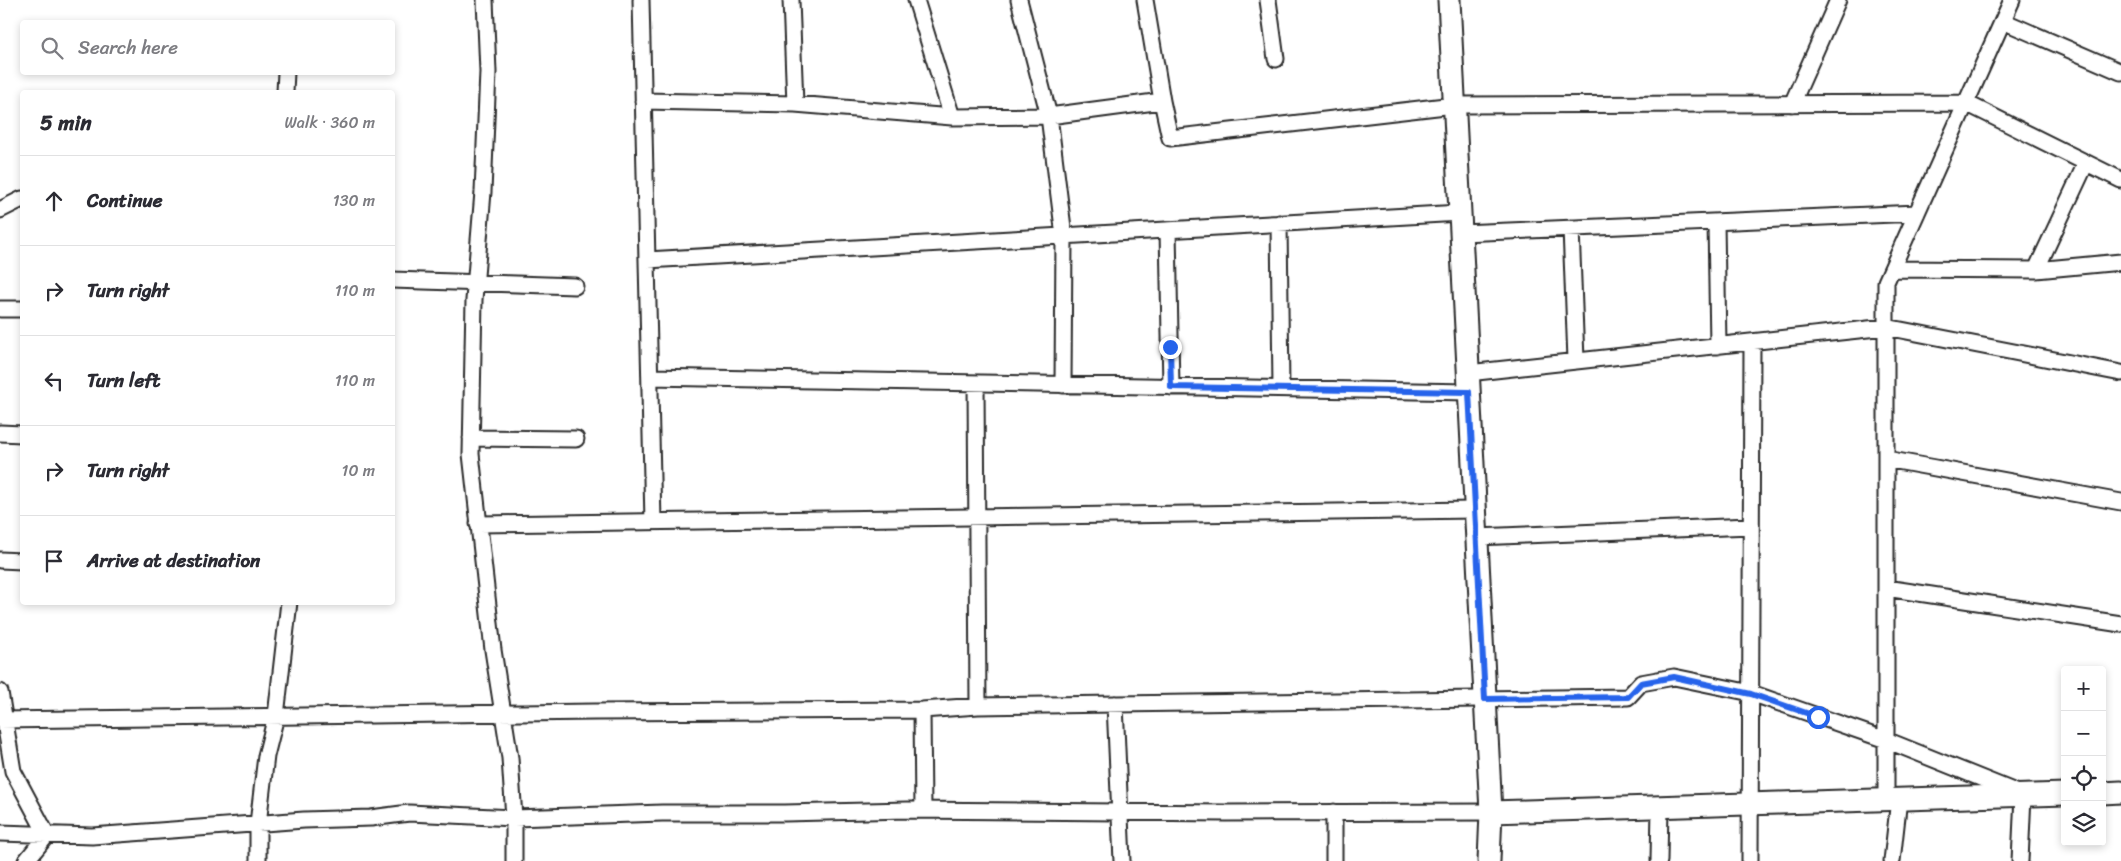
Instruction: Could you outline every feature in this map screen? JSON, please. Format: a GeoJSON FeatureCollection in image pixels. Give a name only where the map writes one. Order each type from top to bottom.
{"type":"FeatureCollection","features":[{"type":"Feature","properties":{"kind":"street"},"geometry":{"type":"LineString","coordinates":[[485,0],[488,72],[483,192],[475,284],[471,438],[478,524],[492,650],[510,758],[514,818],[514,861]]}},
{"type":"Feature","properties":{"kind":"street"},"geometry":{"type":"LineString","coordinates":[[641,0],[653,522]]}},
{"type":"Feature","properties":{"kind":"street"},"geometry":{"type":"LineString","coordinates":[[790,0],[795,104]]}},
{"type":"Feature","properties":{"kind":"street"},"geometry":{"type":"LineString","coordinates":[[916,0],[952,117]]}},
{"type":"Feature","properties":{"kind":"street"},"geometry":{"type":"LineString","coordinates":[[1019,0],[1049,116],[1064,236],[1063,385]]}},
{"type":"Feature","properties":{"kind":"street"},"geometry":{"type":"LineString","coordinates":[[1145,0],[1170,138],[1454,105],[1966,103],[2121,180]]}},
{"type":"Feature","properties":{"kind":"street"},"geometry":{"type":"LineString","coordinates":[[1268,0],[1276,59]]}},
{"type":"Feature","properties":{"kind":"street"},"geometry":{"type":"LineString","coordinates":[[1449,0],[1485,699],[1490,812],[1490,861]]}},
{"type":"Feature","properties":{"kind":"street"},"geometry":{"type":"LineString","coordinates":[[1792,104],[1838,0]]}},
{"type":"Feature","properties":{"kind":"street"},"geometry":{"type":"LineString","coordinates":[[1892,861],[1893,799],[1886,740],[1886,282],[2012,0]]}},
{"type":"Feature","properties":{"kind":"street"},"geometry":{"type":"LineString","coordinates":[[2003,21],[2121,72]]}},
{"type":"Feature","properties":{"kind":"street"},"geometry":{"type":"LineString","coordinates":[[285,90],[286,75]]}},
{"type":"Feature","properties":{"kind":"street"},"geometry":{"type":"LineString","coordinates":[[643,101],[795,104],[952,117],[1049,116],[1162,101]]}},
{"type":"Feature","properties":{"kind":"street"},"geometry":{"type":"LineString","coordinates":[[2036,270],[2086,163]]}},
{"type":"Feature","properties":{"kind":"street"},"geometry":{"type":"LineString","coordinates":[[0,210],[20,200]]}},
{"type":"Feature","properties":{"kind":"street"},"geometry":{"type":"LineString","coordinates":[[647,260],[1279,223],[1460,223],[1571,228],[1917,213]]}},
{"type":"Feature","properties":{"kind":"street"},"geometry":{"type":"LineString","coordinates":[[1716,222],[1718,346]]}},
{"type":"Feature","properties":{"kind":"street"},"geometry":{"type":"LineString","coordinates":[[1279,223],[1281,388]]}},
{"type":"Feature","properties":{"kind":"street"},"geometry":{"type":"LineString","coordinates":[[1571,228],[1576,360]]}},
{"type":"Feature","properties":{"kind":"street"},"geometry":{"type":"LineString","coordinates":[[1168,230],[1171,387]]}},
{"type":"Feature","properties":{"kind":"street"},"geometry":{"type":"LineString","coordinates":[[1893,269],[2036,270],[2121,262]]}},
{"type":"Feature","properties":{"kind":"street"},"geometry":{"type":"LineString","coordinates":[[395,280],[575,286]]}},
{"type":"Feature","properties":{"kind":"street"},"geometry":{"type":"LineString","coordinates":[[0,309],[20,309]]}},
{"type":"Feature","properties":{"kind":"street"},"geometry":{"type":"LineString","coordinates":[[650,378],[1281,388],[1468,382],[1576,360],[1886,327],[2121,373]]}},
{"type":"Feature","properties":{"kind":"street"},"geometry":{"type":"LineString","coordinates":[[1750,861],[1752,342]]}},
{"type":"Feature","properties":{"kind":"street"},"geometry":{"type":"LineString","coordinates":[[976,383],[978,706]]}},
{"type":"Feature","properties":{"kind":"street"},"geometry":{"type":"LineString","coordinates":[[0,433],[20,434]]}},
{"type":"Feature","properties":{"kind":"street"},"geometry":{"type":"LineString","coordinates":[[471,438],[576,439]]}},
{"type":"Feature","properties":{"kind":"street"},"geometry":{"type":"LineString","coordinates":[[1886,459],[2121,502]]}},
{"type":"Feature","properties":{"kind":"street"},"geometry":{"type":"LineString","coordinates":[[478,524],[1475,510]]}},
{"type":"Feature","properties":{"kind":"street"},"geometry":{"type":"LineString","coordinates":[[1477,537],[1751,526]]}},
{"type":"Feature","properties":{"kind":"street"},"geometry":{"type":"LineString","coordinates":[[0,560],[20,561]]}},
{"type":"Feature","properties":{"kind":"street"},"geometry":{"type":"LineString","coordinates":[[1886,588],[2121,624]]}},
{"type":"Feature","properties":{"kind":"street"},"geometry":{"type":"LineString","coordinates":[[258,861],[258,824],[266,756],[276,716],[289,605]]}},
{"type":"Feature","properties":{"kind":"street"},"geometry":{"type":"LineString","coordinates":[[3,720],[503,713],[922,710],[978,706],[1628,697],[1641,683],[1674,677],[1751,694],[1886,740],[2023,795]]}},
{"type":"Feature","properties":{"kind":"street"},"geometry":{"type":"LineString","coordinates":[[0,692],[3,720],[13,771],[47,835]]}},
{"type":"Feature","properties":{"kind":"street"},"geometry":{"type":"LineString","coordinates":[[1115,704],[1122,861]]}},
{"type":"Feature","properties":{"kind":"street"},"geometry":{"type":"LineString","coordinates":[[922,710],[923,810]]}},
{"type":"Feature","properties":{"kind":"street"},"geometry":{"type":"LineString","coordinates":[[2106,793],[2121,792]]}},
{"type":"Feature","properties":{"kind":"street"},"geometry":{"type":"LineString","coordinates":[[0,833],[92,836],[304,820],[371,818],[409,813],[514,818],[662,813],[923,810],[1226,813],[1490,812],[2061,794]]}},
{"type":"Feature","properties":{"kind":"street"},"geometry":{"type":"LineString","coordinates":[[2020,861],[2023,795]]}},
{"type":"Feature","properties":{"kind":"street"},"geometry":{"type":"LineString","coordinates":[[1659,861],[1660,807]]}},
{"type":"Feature","properties":{"kind":"street"},"geometry":{"type":"LineString","coordinates":[[1334,812],[1334,861]]}},
{"type":"Feature","properties":{"kind":"street"},"geometry":{"type":"LineString","coordinates":[[26,861],[47,835]]}},
{"type":"Feature","properties":{"kind":"route"},"geometry":{"type":"LineString","coordinates":[[1170,347],[1171,387],[1469,392],[1485,699],[1628,697],[1641,683],[1674,677],[1751,694],[1818,717]]}}]}
